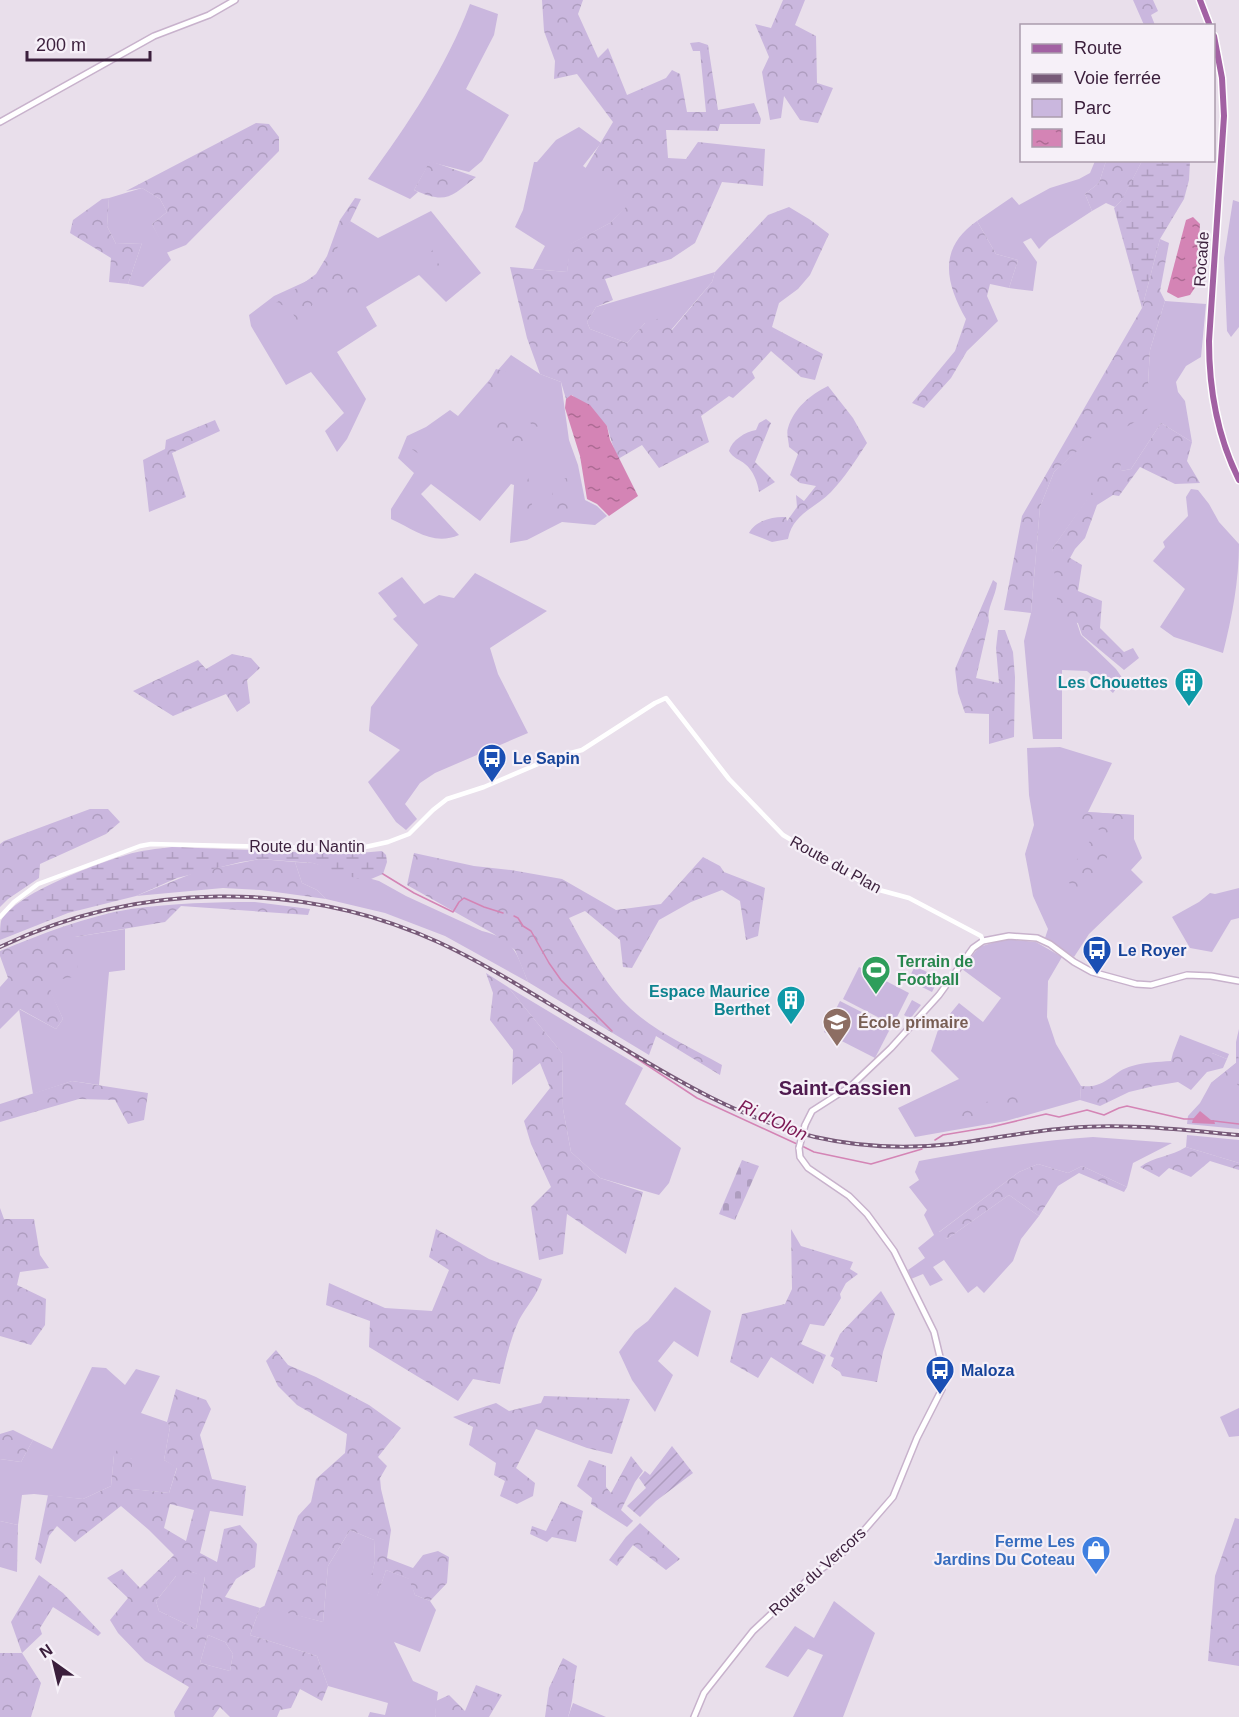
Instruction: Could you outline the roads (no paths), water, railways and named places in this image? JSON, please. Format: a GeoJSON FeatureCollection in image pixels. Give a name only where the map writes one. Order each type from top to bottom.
{"type":"FeatureCollection","features":[{"type":"Feature","properties":{"kind":"main road"},"geometry":{"type":"LineString","coordinates":[[0,122],[154,36],[209,15],[235,0]]}},
{"type":"Feature","properties":{"kind":"main road"},"geometry":{"type":"LineString","coordinates":[[1200,0],[1209,24]]}},
{"type":"Feature","properties":{"kind":"main road","name":"Rocade"},"geometry":{"type":"LineString","coordinates":[[1215,41],[1222,78],[1224,116],[1209,341],[1210,381],[1222,440],[1239,480]]}},
{"type":"Feature","properties":{"kind":"main road"},"geometry":{"type":"LineString","coordinates":[[983,941],[1009,936],[1037,938],[1097,975],[1136,984],[1151,985],[1187,975],[1239,981]]}},
{"type":"Feature","properties":{"kind":"main road","name":"Route du Vercors"},"geometry":{"type":"LineString","coordinates":[[694,1717],[704,1693],[753,1631],[814,1574],[853,1544],[893,1497],[917,1438],[942,1389],[940,1357],[934,1332],[894,1251],[867,1214],[849,1196],[807,1168],[800,1157],[799,1148],[805,1125],[812,1111],[851,1086],[891,1048],[939,995],[973,948],[983,941]]}},
{"type":"Feature","properties":{"kind":"street","name":"Route du Nantin"},"geometry":{"type":"LineString","coordinates":[[0,917],[14,902],[38,884],[140,846],[151,844],[356,849],[402,838],[447,799],[484,787],[552,758],[582,750],[666,698]]}},
{"type":"Feature","properties":{"kind":"street","name":"Route du Plan"},"geometry":{"type":"LineString","coordinates":[[666,698],[729,779],[783,835],[872,888],[909,898],[981,936],[983,941]]}},
{"type":"Feature","properties":{"kind":"water"},"geometry":{"type":"Polygon","coordinates":[[[1193,217],[1200,224],[1196,286],[1190,295],[1178,298],[1167,292],[1186,220],[1193,217]]]}},
{"type":"Feature","properties":{"kind":"water"},"geometry":{"type":"Polygon","coordinates":[[[571,395],[590,405],[607,426],[610,440],[638,496],[609,516],[597,504],[587,499],[580,456],[565,408],[566,399],[571,395]]]}},
{"type":"Feature","properties":{"kind":"water"},"geometry":{"type":"Polygon","coordinates":[[[1200,1111],[1214,1120],[1215,1124],[1192,1123],[1200,1111]]]}},
{"type":"Feature","properties":{"kind":"waterway","name":"Ri d'Olon"},"geometry":{"type":"LineString","coordinates":[[383,874],[414,893],[453,912],[464,898],[503,913]]}},
{"type":"Feature","properties":{"kind":"waterway","name":"Ri d'Olon"},"geometry":{"type":"LineString","coordinates":[[514,916],[531,931],[561,980],[612,1031]]}},
{"type":"Feature","properties":{"kind":"waterway","name":"Ri d'Olon"},"geometry":{"type":"LineString","coordinates":[[627,1052],[697,1098],[797,1144]]}},
{"type":"Feature","properties":{"kind":"waterway","name":"Ri d'Olon"},"geometry":{"type":"LineString","coordinates":[[935,1140],[943,1135],[1046,1114],[1059,1117],[1087,1110],[1104,1115],[1127,1106],[1184,1119],[1194,1119]]}},
{"type":"Feature","properties":{"kind":"waterway","name":"Ri d'Olon"},"geometry":{"type":"LineString","coordinates":[[1214,1121],[1239,1124]]}},
{"type":"Feature","properties":{"kind":"waterway","name":"Ri d'Olon"},"geometry":{"type":"LineString","coordinates":[[802,1146],[814,1152],[871,1164],[922,1149]]}},
{"type":"Feature","properties":{"kind":"railway"},"geometry":{"type":"LineString","coordinates":[[0,947],[52,926],[107,910],[162,900],[219,897],[275,899],[331,907],[385,921],[457,951],[694,1089],[753,1117],[815,1137],[849,1143],[900,1147],[952,1144],[1069,1128],[1111,1126],[1239,1135]]}},
{"type":"Feature","properties":{"kind":"place","name":"Les Chouettes"},"geometry":{"type":"Point","coordinates":[1189,708]}},
{"type":"Feature","properties":{"kind":"place","name":"Le Sapin"},"geometry":{"type":"Point","coordinates":[492,784]}},
{"type":"Feature","properties":{"kind":"place","name":"Le Royer"},"geometry":{"type":"Point","coordinates":[1097,976]}},
{"type":"Feature","properties":{"kind":"place","name":"Terrain de Football"},"geometry":{"type":"Point","coordinates":[876,996]}},
{"type":"Feature","properties":{"kind":"place","name":"Espace Maurice Berthet"},"geometry":{"type":"Point","coordinates":[791,1026]}},
{"type":"Feature","properties":{"kind":"place","name":"École primaire"},"geometry":{"type":"Point","coordinates":[837,1048]}},
{"type":"Feature","properties":{"kind":"place","name":"Maloza"},"geometry":{"type":"Point","coordinates":[940,1396]}},
{"type":"Feature","properties":{"kind":"place","name":"Ferme Les Jardins Du Coteau"},"geometry":{"type":"Point","coordinates":[1096,1576]}},
{"type":"Feature","properties":{"kind":"district","name":"Saint-Cassien"},"geometry":{"type":"Point","coordinates":[845,1088]}}]}
